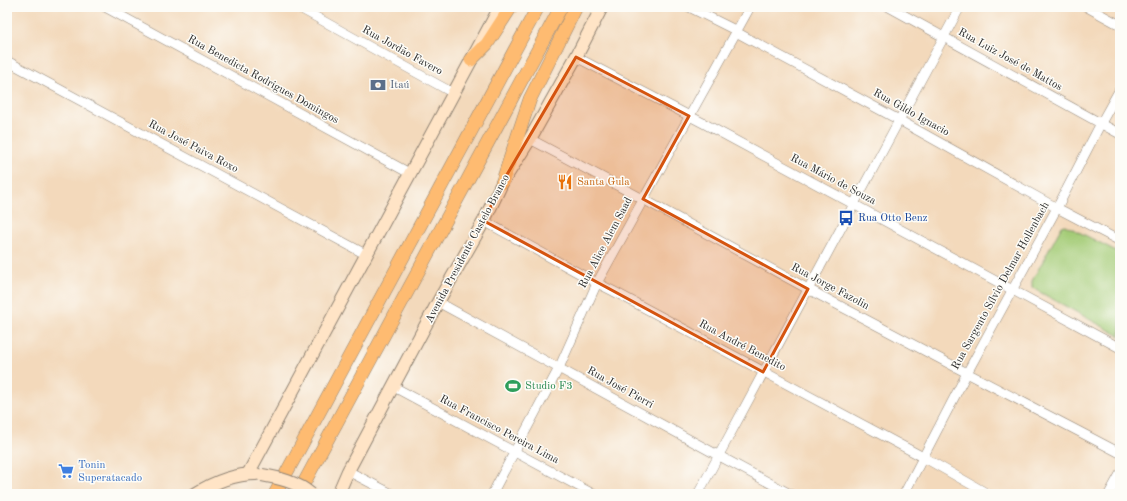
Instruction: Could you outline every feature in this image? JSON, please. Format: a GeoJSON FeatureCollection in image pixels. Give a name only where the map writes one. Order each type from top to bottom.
{"type":"FeatureCollection","features":[{"type":"Feature","properties":{"kind":"main road"},"geometry":{"type":"LineString","coordinates":[[471,60],[487,44],[511,7]]}},
{"type":"Feature","properties":{"kind":"main road"},"geometry":{"type":"LineString","coordinates":[[275,494],[538,7]]}},
{"type":"Feature","properties":{"kind":"main road"},"geometry":{"type":"LineString","coordinates":[[298,494],[561,7]]}},
{"type":"Feature","properties":{"kind":"main road"},"geometry":{"type":"LineString","coordinates":[[502,183],[530,99],[576,7]]}},
{"type":"Feature","properties":{"kind":"main road","name":"Avenida Presidente Castelo Branco"},"geometry":{"type":"LineString","coordinates":[[338,494],[348,471],[438,302],[484,222],[502,183],[530,139],[602,7]]}},
{"type":"Feature","properties":{"kind":"main road"},"geometry":{"type":"LineString","coordinates":[[248,474],[411,174],[497,8]]}},
{"type":"Feature","properties":{"kind":"main road"},"geometry":{"type":"LineString","coordinates":[[195,494],[221,480],[248,474],[262,474],[285,480],[311,494]]}},
{"type":"Feature","properties":{"kind":"street","name":"Rua Benedicta Rodrigues Domingos"},"geometry":{"type":"LineString","coordinates":[[104,7],[411,174]]}},
{"type":"Feature","properties":{"kind":"street","name":"Rua Jordão Favero"},"geometry":{"type":"LineString","coordinates":[[298,7],[453,93]]}},
{"type":"Feature","properties":{"kind":"street","name":"Rua Gildo Ignacio"},"geometry":{"type":"LineString","coordinates":[[689,7],[733,29],[1057,208],[1120,241]]}},
{"type":"Feature","properties":{"kind":"street","name":"Rua Alice Alem Saad"},"geometry":{"type":"LineString","coordinates":[[492,494],[559,368],[597,283],[750,7]]}},
{"type":"Feature","properties":{"kind":"street","name":"Rua Luiz José de Mattos"},"geometry":{"type":"LineString","coordinates":[[889,7],[1120,134]]}},
{"type":"Feature","properties":{"kind":"street"},"geometry":{"type":"LineString","coordinates":[[698,494],[960,7]]}},
{"type":"Feature","properties":{"kind":"street"},"geometry":{"type":"LineString","coordinates":[[1087,7],[1120,25]]}},
{"type":"Feature","properties":{"kind":"street","name":"Rua Mário de Souza"},"geometry":{"type":"LineString","coordinates":[[576,57],[854,204],[1120,348]]}},
{"type":"Feature","properties":{"kind":"street","name":"Rua José Paiva Roxo"},"geometry":{"type":"LineString","coordinates":[[7,61],[367,255]]}},
{"type":"Feature","properties":{"kind":"street","name":"Rua Sargento Sílvio Delmar Hollenbach"},"geometry":{"type":"LineString","coordinates":[[904,494],[967,373],[1120,89]]}},
{"type":"Feature","properties":{"kind":"street","name":"Rua Jorge Fazolin"},"geometry":{"type":"LineString","coordinates":[[530,139],[644,199],[808,289],[1120,453]]}},
{"type":"Feature","properties":{"kind":"street","name":"Rua André Benedito"},"geometry":{"type":"LineString","coordinates":[[484,222],[923,457],[988,494]]}},
{"type":"Feature","properties":{"kind":"street","name":"Rua José Pierri"},"geometry":{"type":"LineString","coordinates":[[438,302],[790,494]]}},
{"type":"Feature","properties":{"kind":"street","name":"Rua Francisco Pereira Lima"},"geometry":{"type":"LineString","coordinates":[[394,387],[593,494]]}},
{"type":"Feature","properties":{"kind":"street"},"geometry":{"type":"LineString","coordinates":[[348,471],[392,494]]}},
{"type":"Feature","properties":{"kind":"street"},"geometry":{"type":"LineString","coordinates":[[1109,494],[1120,474]]}},
{"type":"Feature","properties":{"kind":"highlighted area"},"geometry":{"type":"Polygon","coordinates":[[[576,57],[689,116],[643,199],[808,289],[763,372],[484,221],[502,183],[576,57]]]}},
{"type":"Feature","properties":{"kind":"green space"},"geometry":{"type":"Polygon","coordinates":[[[1065,225],[1120,253],[1120,336],[1032,287],[1032,281],[1062,226],[1065,225]]]}},
{"type":"Feature","properties":{"kind":"place","name":"Itaú"},"geometry":{"type":"Point","coordinates":[378,85]}},
{"type":"Feature","properties":{"kind":"place","name":"Santa Gula"},"geometry":{"type":"Point","coordinates":[565,182]}},
{"type":"Feature","properties":{"kind":"place","name":"Rua Otto Benz"},"geometry":{"type":"Point","coordinates":[846,218]}},
{"type":"Feature","properties":{"kind":"place","name":"Studio F3"},"geometry":{"type":"Point","coordinates":[513,386]}},
{"type":"Feature","properties":{"kind":"place","name":"Tonin Superatacado"},"geometry":{"type":"Point","coordinates":[66,471]}}]}
